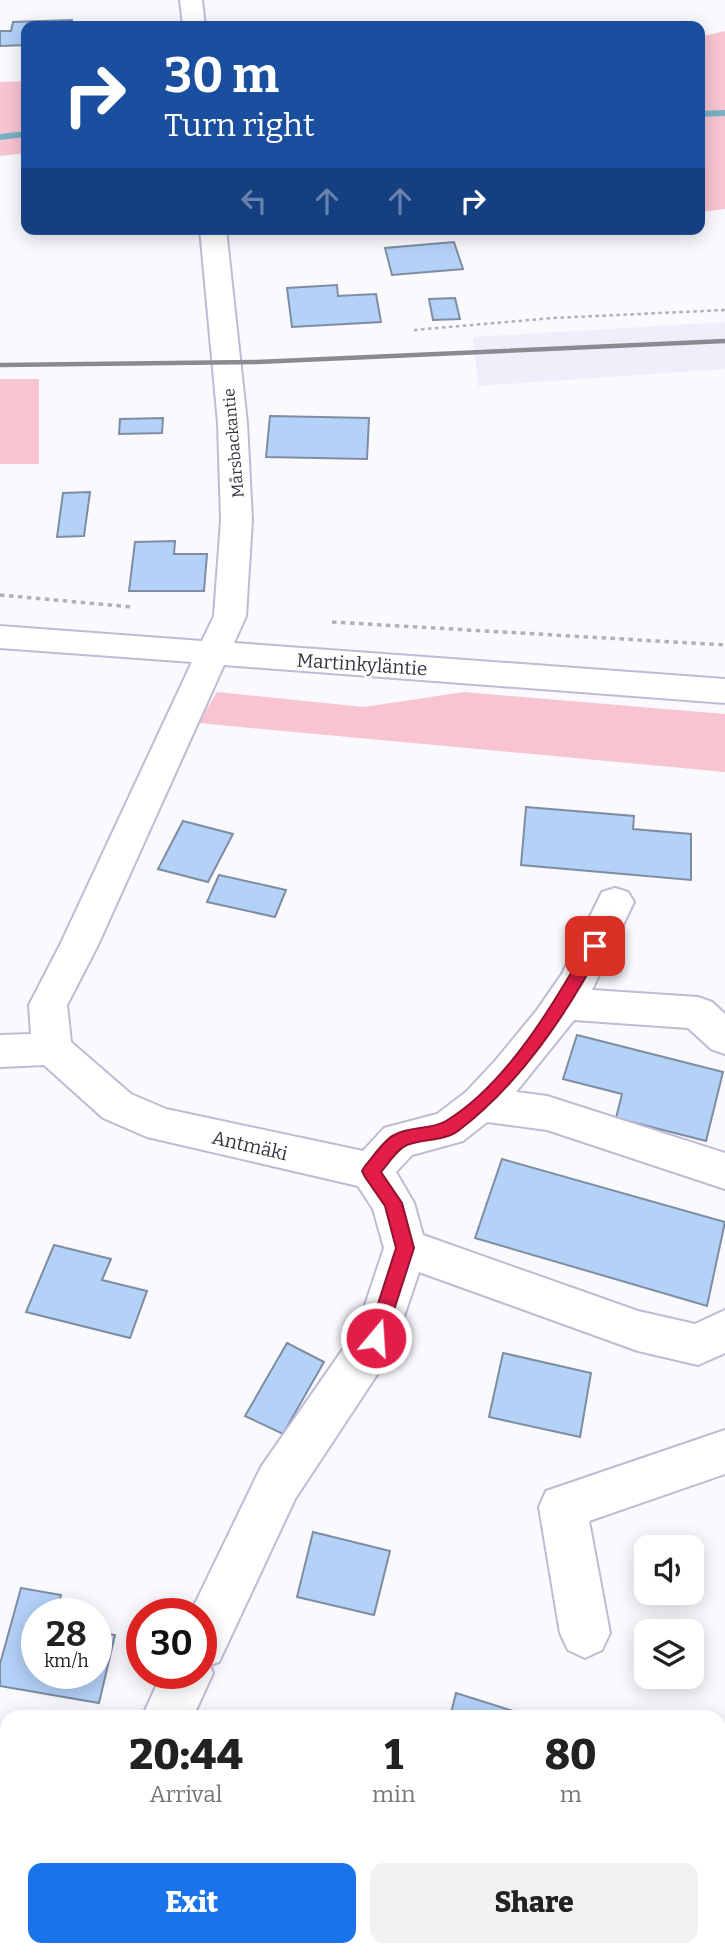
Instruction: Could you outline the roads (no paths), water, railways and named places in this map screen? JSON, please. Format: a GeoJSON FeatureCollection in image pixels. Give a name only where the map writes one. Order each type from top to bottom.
{"type":"FeatureCollection","features":[{"type":"Feature","properties":{"kind":"street"},"geometry":{"type":"LineString","coordinates":[[191,0],[193,21]]}},
{"type":"Feature","properties":{"kind":"street","name":"Mårsbackantie"},"geometry":{"type":"LineString","coordinates":[[212,654],[230,616],[236,573],[238,495],[214,235]]}},
{"type":"Feature","properties":{"kind":"street","name":"Martinkyläntie"},"geometry":{"type":"LineString","coordinates":[[0,637],[725,691]]}},
{"type":"Feature","properties":{"kind":"street"},"geometry":{"type":"LineString","coordinates":[[0,1051],[52,1049],[47,1005],[79,945],[212,654]]}},
{"type":"Feature","properties":{"kind":"street"},"geometry":{"type":"LineString","coordinates":[[217,1611],[278,1483],[376,1338],[405,1248],[393,1203],[371,1171],[399,1140],[448,1129],[480,1104],[508,1075],[562,1004],[585,968],[615,902]]}},
{"type":"Feature","properties":{"kind":"street"},"geometry":{"type":"LineString","coordinates":[[562,1004],[698,1013],[725,1038]]}},
{"type":"Feature","properties":{"kind":"street","name":"Antmäki"},"geometry":{"type":"LineString","coordinates":[[52,1049],[117,1106],[161,1125],[371,1171]]}},
{"type":"Feature","properties":{"kind":"street"},"geometry":{"type":"LineString","coordinates":[[480,1104],[547,1113],[725,1171]]}},
{"type":"Feature","properties":{"kind":"street"},"geometry":{"type":"LineString","coordinates":[[405,1248],[638,1331],[698,1345],[725,1330]]}},
{"type":"Feature","properties":{"kind":"street"},"geometry":{"type":"LineString","coordinates":[[585,1633],[563,1507],[725,1452]]}},
{"type":"Feature","properties":{"kind":"street"},"geometry":{"type":"LineString","coordinates":[[170,1710],[180,1689]]}},
{"type":"Feature","properties":{"kind":"waterway"},"geometry":{"type":"LineString","coordinates":[[705,114],[725,113]]}},
{"type":"Feature","properties":{"kind":"waterway"},"geometry":{"type":"LineString","coordinates":[[0,137],[21,135]]}},
{"type":"Feature","properties":{"kind":"railway"},"geometry":{"type":"LineString","coordinates":[[0,365],[257,362],[725,341]]}}]}
